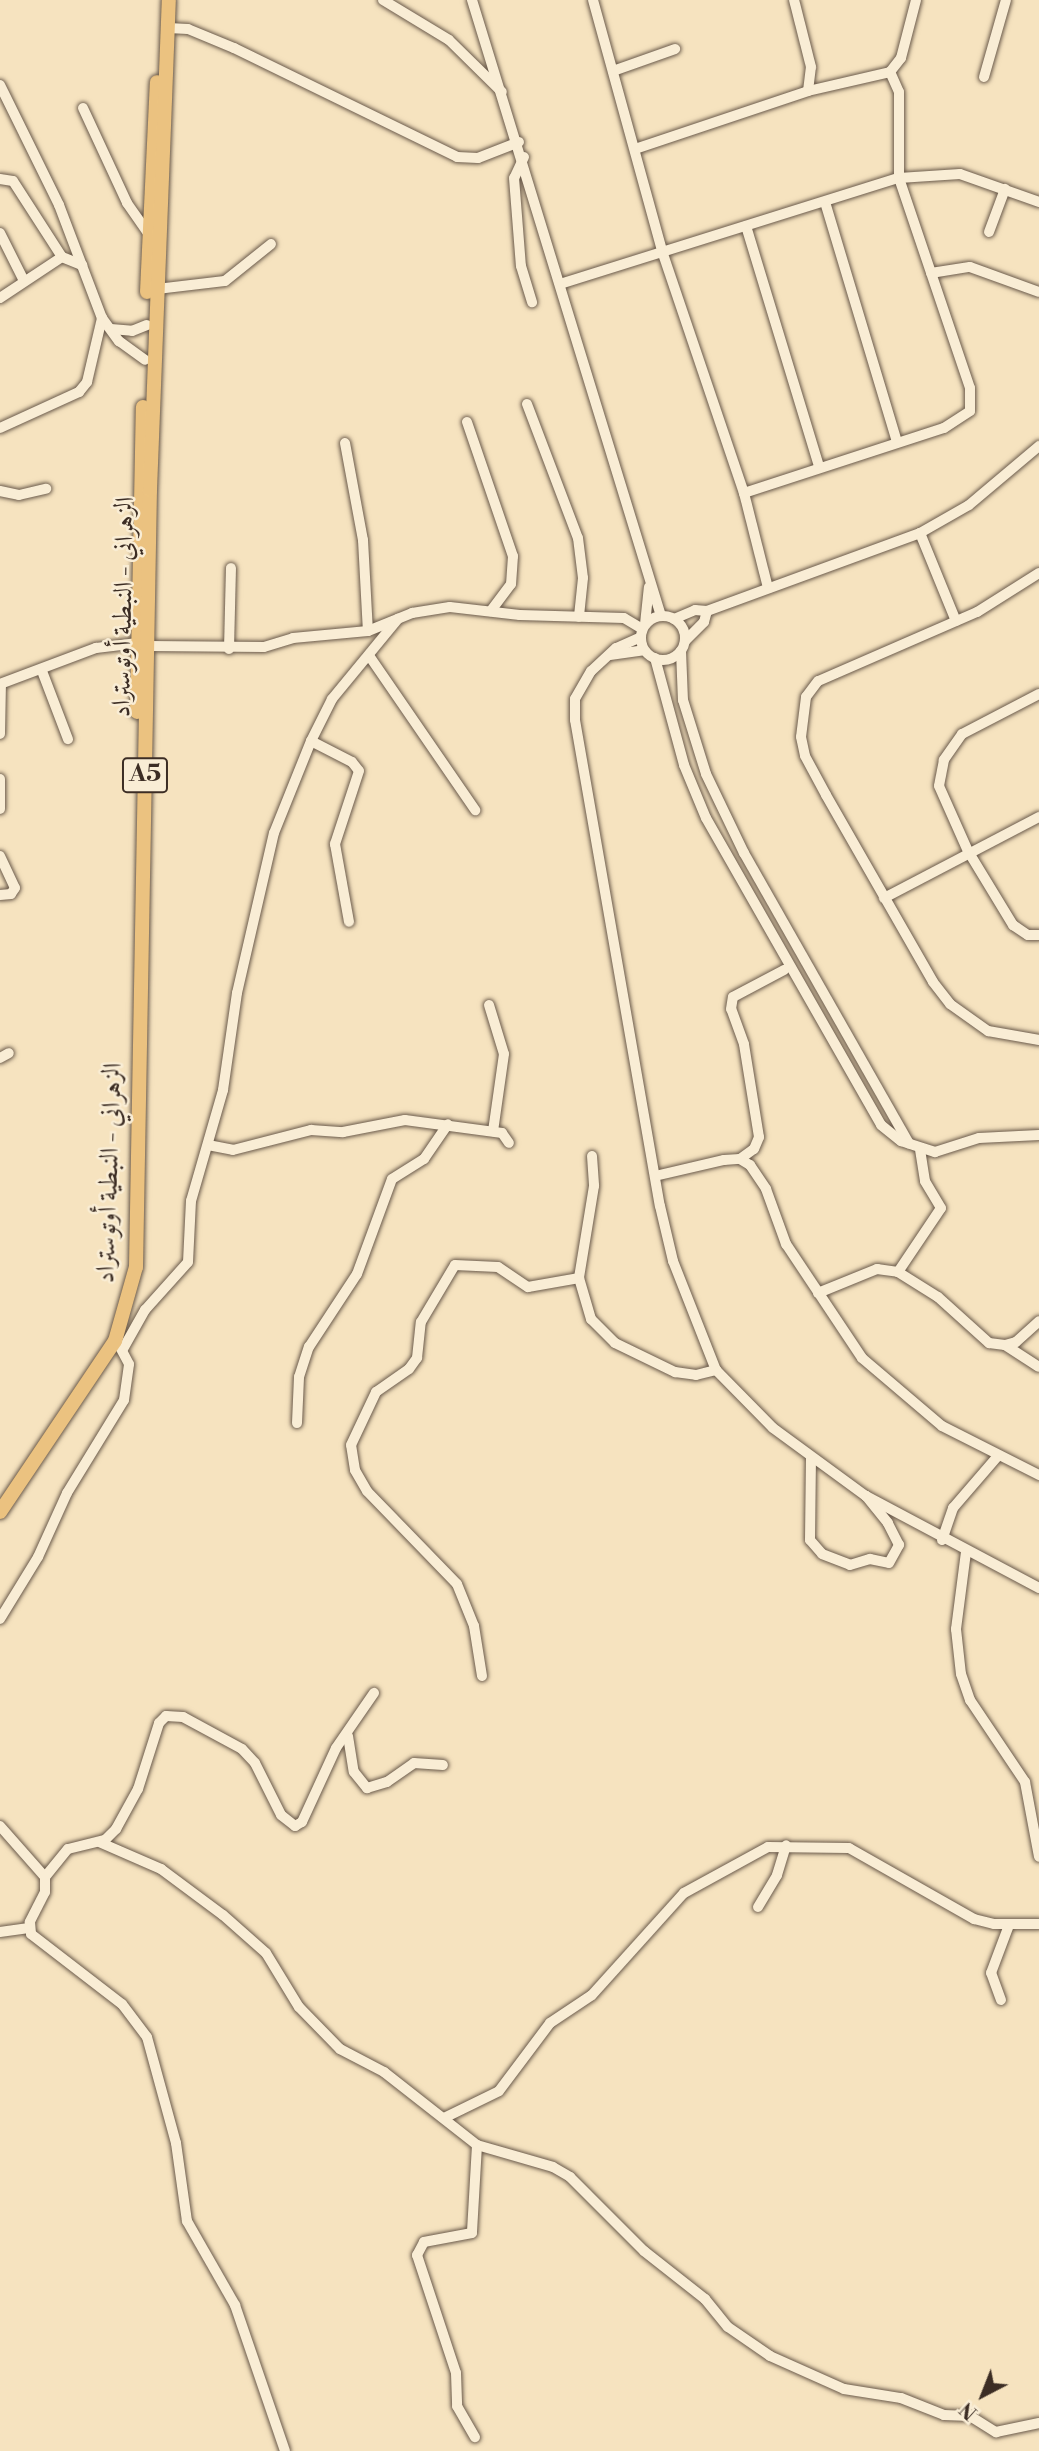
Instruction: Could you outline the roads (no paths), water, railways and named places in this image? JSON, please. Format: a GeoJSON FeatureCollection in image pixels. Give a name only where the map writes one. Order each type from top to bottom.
{"type":"FeatureCollection","features":[{"type":"Feature","properties":{"kind":"highway","name":"الزهراني - النبطية أوتوستراد"},"geometry":{"type":"LineString","coordinates":[[146,465],[148,233],[160,0]]}},
{"type":"Feature","properties":{"kind":"highway","name":"الزهراني - النبطية أوتوستراد"},"geometry":{"type":"LineString","coordinates":[[0,1512],[119,1345],[131,1293],[136,1254],[145,490],[157,289],[169,0]]}},
{"type":"Feature","properties":{"kind":"highway","name":"الزهراني - النبطية أوتوستراد"},"geometry":{"type":"LineString","coordinates":[[0,1497],[108,1337],[124,1285],[134,1098],[143,644]]}},
{"type":"Feature","properties":{"kind":"street"},"geometry":{"type":"LineString","coordinates":[[383,0],[449,40],[504,94]]}},
{"type":"Feature","properties":{"kind":"street"},"geometry":{"type":"LineString","coordinates":[[472,0],[524,157],[649,587],[661,615],[674,619],[695,610],[707,611],[920,533],[969,505],[1039,446]]}},
{"type":"Feature","properties":{"kind":"street"},"geometry":{"type":"LineString","coordinates":[[593,0],[662,251],[744,493],[768,588]]}},
{"type":"Feature","properties":{"kind":"street"},"geometry":{"type":"LineString","coordinates":[[794,0],[811,67],[808,91]]}},
{"type":"Feature","properties":{"kind":"street"},"geometry":{"type":"LineString","coordinates":[[635,149],[808,91],[891,72],[901,58],[916,0]]}},
{"type":"Feature","properties":{"kind":"street"},"geometry":{"type":"LineString","coordinates":[[984,77],[1006,0]]}},
{"type":"Feature","properties":{"kind":"street"},"geometry":{"type":"LineString","coordinates":[[168,28],[195,31],[234,47],[457,157],[478,158],[519,142]]}},
{"type":"Feature","properties":{"kind":"street"},"geometry":{"type":"LineString","coordinates":[[613,71],[675,49]]}},
{"type":"Feature","properties":{"kind":"street"},"geometry":{"type":"LineString","coordinates":[[744,493],[963,419],[972,404],[899,178],[900,92],[891,72]]}},
{"type":"Feature","properties":{"kind":"street"},"geometry":{"type":"LineString","coordinates":[[0,85],[59,205],[102,318],[130,351],[145,360]]}},
{"type":"Feature","properties":{"kind":"street"},"geometry":{"type":"LineString","coordinates":[[83,108],[127,203],[148,233]]}},
{"type":"Feature","properties":{"kind":"street"},"geometry":{"type":"LineString","coordinates":[[524,157],[514,178],[522,266],[532,302]]}},
{"type":"Feature","properties":{"kind":"street"},"geometry":{"type":"LineString","coordinates":[[560,284],[899,178],[960,174],[1039,202]]}},
{"type":"Feature","properties":{"kind":"street"},"geometry":{"type":"LineString","coordinates":[[0,179],[13,181],[62,257],[82,265]]}},
{"type":"Feature","properties":{"kind":"street"},"geometry":{"type":"LineString","coordinates":[[989,232],[1005,189]]}},
{"type":"Feature","properties":{"kind":"street"},"geometry":{"type":"LineString","coordinates":[[825,202],[898,442]]}},
{"type":"Feature","properties":{"kind":"street"},"geometry":{"type":"LineString","coordinates":[[746,226],[819,466]]}},
{"type":"Feature","properties":{"kind":"street"},"geometry":{"type":"LineString","coordinates":[[0,233],[24,281]]}},
{"type":"Feature","properties":{"kind":"street"},"geometry":{"type":"LineString","coordinates":[[157,289],[225,281],[271,244]]}},
{"type":"Feature","properties":{"kind":"street"},"geometry":{"type":"LineString","coordinates":[[0,298],[62,257]]}},
{"type":"Feature","properties":{"kind":"street"},"geometry":{"type":"LineString","coordinates":[[931,273],[970,267],[1039,292]]}},
{"type":"Feature","properties":{"kind":"street"},"geometry":{"type":"LineString","coordinates":[[0,428],[79,391],[87,382],[102,318]]}},
{"type":"Feature","properties":{"kind":"street"},"geometry":{"type":"LineString","coordinates":[[111,329],[132,331],[147,325]]}},
{"type":"Feature","properties":{"kind":"street"},"geometry":{"type":"LineString","coordinates":[[527,404],[578,538],[583,579],[579,617]]}},
{"type":"Feature","properties":{"kind":"street"},"geometry":{"type":"LineString","coordinates":[[467,422],[513,556],[511,584],[491,611]]}},
{"type":"Feature","properties":{"kind":"street"},"geometry":{"type":"LineString","coordinates":[[345,443],[363,540],[368,631]]}},
{"type":"Feature","properties":{"kind":"street"},"geometry":{"type":"LineString","coordinates":[[0,491],[19,495],[46,489]]}},
{"type":"Feature","properties":{"kind":"street"},"geometry":{"type":"LineString","coordinates":[[920,533],[956,621]]}},
{"type":"Feature","properties":{"kind":"street"},"geometry":{"type":"LineString","coordinates":[[229,649],[231,568]]}},
{"type":"Feature","properties":{"kind":"street"},"geometry":{"type":"LineString","coordinates":[[1039,573],[996,602],[818,681],[806,697],[801,737],[805,756],[884,898],[950,1004],[988,1031],[1039,1040]]}},
{"type":"Feature","properties":{"kind":"street"},"geometry":{"type":"LineString","coordinates":[[649,587],[643,630],[645,650],[655,658],[669,659],[704,622],[707,611]]}},
{"type":"Feature","properties":{"kind":"street"},"geometry":{"type":"LineString","coordinates":[[0,734],[1,684],[42,671],[96,648],[143,644],[229,649],[368,631],[432,609],[624,618],[643,630]]}},
{"type":"Feature","properties":{"kind":"street"},"geometry":{"type":"LineString","coordinates":[[661,615],[610,655],[582,683],[575,720],[655,1176],[673,1261],[716,1370],[755,1412],[866,1496],[942,1540],[1039,1588]]}},
{"type":"Feature","properties":{"kind":"street"},"geometry":{"type":"LineString","coordinates":[[0,1619],[38,1557],[67,1493],[124,1400],[130,1380],[119,1345],[145,1310],[188,1262],[191,1201],[223,1090],[237,993],[264,870],[311,741],[332,699],[370,657],[398,619]]}},
{"type":"Feature","properties":{"kind":"street"},"geometry":{"type":"LineString","coordinates":[[674,619],[683,646],[683,700],[698,749],[744,853],[909,1143]]}},
{"type":"Feature","properties":{"kind":"street"},"geometry":{"type":"LineString","coordinates":[[610,655],[645,650]]}},
{"type":"Feature","properties":{"kind":"street"},"geometry":{"type":"LineString","coordinates":[[370,657],[475,810]]}},
{"type":"Feature","properties":{"kind":"street"},"geometry":{"type":"LineString","coordinates":[[655,658],[684,765],[729,862],[881,1125],[920,1150],[950,1150],[1003,1134],[1039,1135]]}},
{"type":"Feature","properties":{"kind":"street"},"geometry":{"type":"LineString","coordinates":[[42,671],[68,740]]}},
{"type":"Feature","properties":{"kind":"street"},"geometry":{"type":"LineString","coordinates":[[1039,694],[972,727],[944,760],[939,786],[942,800],[968,851],[1013,925],[1028,935],[1039,935]]}},
{"type":"Feature","properties":{"kind":"street"},"geometry":{"type":"LineString","coordinates":[[311,741],[352,762],[359,771],[335,844],[349,922]]}},
{"type":"Feature","properties":{"kind":"street"},"geometry":{"type":"LineString","coordinates":[[0,779],[0,810]]}},
{"type":"Feature","properties":{"kind":"street"},"geometry":{"type":"LineString","coordinates":[[884,898],[968,851],[1039,817]]}},
{"type":"Feature","properties":{"kind":"street"},"geometry":{"type":"LineString","coordinates":[[729,862],[744,853]]}},
{"type":"Feature","properties":{"kind":"street"},"geometry":{"type":"LineString","coordinates":[[0,856],[15,888],[12,894],[0,895]]}},
{"type":"Feature","properties":{"kind":"street"},"geometry":{"type":"LineString","coordinates":[[655,1176],[740,1159],[754,1149],[759,1137],[744,1044],[731,1009],[733,997],[784,970]]}},
{"type":"Feature","properties":{"kind":"street"},"geometry":{"type":"LineString","coordinates":[[489,1005],[504,1054],[493,1131]]}},
{"type":"Feature","properties":{"kind":"street"},"geometry":{"type":"LineString","coordinates":[[208,1145],[242,1149],[311,1130],[343,1132],[405,1120],[493,1131],[504,1134],[509,1143]]}},
{"type":"Feature","properties":{"kind":"street"},"geometry":{"type":"LineString","coordinates":[[297,1423],[299,1377],[309,1347],[357,1274],[392,1179],[424,1159],[448,1124]]}},
{"type":"Feature","properties":{"kind":"street"},"geometry":{"type":"LineString","coordinates":[[898,1272],[941,1209],[925,1181],[920,1150]]}},
{"type":"Feature","properties":{"kind":"street"},"geometry":{"type":"LineString","coordinates":[[593,1156],[594,1186],[579,1278],[586,1310],[615,1343],[675,1372],[696,1375],[716,1370]]}},
{"type":"Feature","properties":{"kind":"street"},"geometry":{"type":"LineString","coordinates":[[740,1159],[757,1172],[786,1244],[862,1358],[942,1426],[997,1457],[1039,1475]]}},
{"type":"Feature","properties":{"kind":"street"},"geometry":{"type":"LineString","coordinates":[[482,1676],[474,1626],[457,1584],[367,1491],[352,1455],[354,1433],[376,1392],[409,1369],[417,1358],[421,1322],[454,1265],[498,1267],[528,1287],[579,1278]]}},
{"type":"Feature","properties":{"kind":"street"},"geometry":{"type":"LineString","coordinates":[[818,1293],[877,1269],[898,1272],[938,1297],[989,1343],[1005,1345],[1016,1342],[1039,1321]]}},
{"type":"Feature","properties":{"kind":"street"},"geometry":{"type":"LineString","coordinates":[[1005,1345],[1039,1367]]}},
{"type":"Feature","properties":{"kind":"street"},"geometry":{"type":"LineString","coordinates":[[811,1457],[814,1490],[810,1540],[822,1554],[850,1565],[870,1559],[889,1563],[899,1545],[888,1522],[866,1496]]}},
{"type":"Feature","properties":{"kind":"street"},"geometry":{"type":"LineString","coordinates":[[942,1540],[953,1507],[997,1457]]}},
{"type":"Feature","properties":{"kind":"street"},"geometry":{"type":"LineString","coordinates":[[966,1552],[956,1629],[961,1674],[970,1700],[1025,1782],[1039,1857]]}},
{"type":"Feature","properties":{"kind":"street"},"geometry":{"type":"LineString","coordinates":[[29,1928],[45,1892],[45,1877],[68,1849],[110,1837],[131,1804],[157,1729],[166,1716],[183,1717],[242,1749],[255,1763],[281,1815],[295,1826],[302,1822],[319,1778],[374,1693]]}},
{"type":"Feature","properties":{"kind":"street"},"geometry":{"type":"LineString","coordinates":[[348,1736],[354,1772],[367,1788],[387,1782],[414,1763],[443,1765]]}},
{"type":"Feature","properties":{"kind":"street"},"geometry":{"type":"LineString","coordinates":[[0,1826],[45,1877]]}},
{"type":"Feature","properties":{"kind":"street"},"geometry":{"type":"LineString","coordinates":[[99,1842],[161,1869],[223,1914],[266,1954],[299,2007],[340,2049],[384,2072],[477,2145],[553,2167],[570,2177],[644,2251],[705,2299],[728,2328],[770,2356],[844,2389],[901,2399],[944,2415],[970,2416],[996,2432],[1039,2423]]}},
{"type":"Feature","properties":{"kind":"street"},"geometry":{"type":"LineString","coordinates":[[444,2118],[499,2091],[550,2023],[592,1996],[684,1892],[742,1858],[768,1847],[786,1845],[856,1850],[974,1919],[1009,1925],[1039,1924]]}},
{"type":"Feature","properties":{"kind":"street"},"geometry":{"type":"LineString","coordinates":[[758,1907],[777,1875],[786,1845]]}},
{"type":"Feature","properties":{"kind":"street"},"geometry":{"type":"LineString","coordinates":[[1001,2000],[991,1973],[1009,1925]]}},
{"type":"Feature","properties":{"kind":"street"},"geometry":{"type":"LineString","coordinates":[[0,1932],[29,1928]]}},
{"type":"Feature","properties":{"kind":"street"},"geometry":{"type":"LineString","coordinates":[[29,1928],[36,1940],[122,2004],[147,2037],[176,2143],[187,2221],[235,2305],[285,2451]]}},
{"type":"Feature","properties":{"kind":"street"},"geometry":{"type":"LineString","coordinates":[[475,2437],[457,2406],[456,2373],[417,2255],[424,2242],[472,2233],[477,2145]]}}]}
